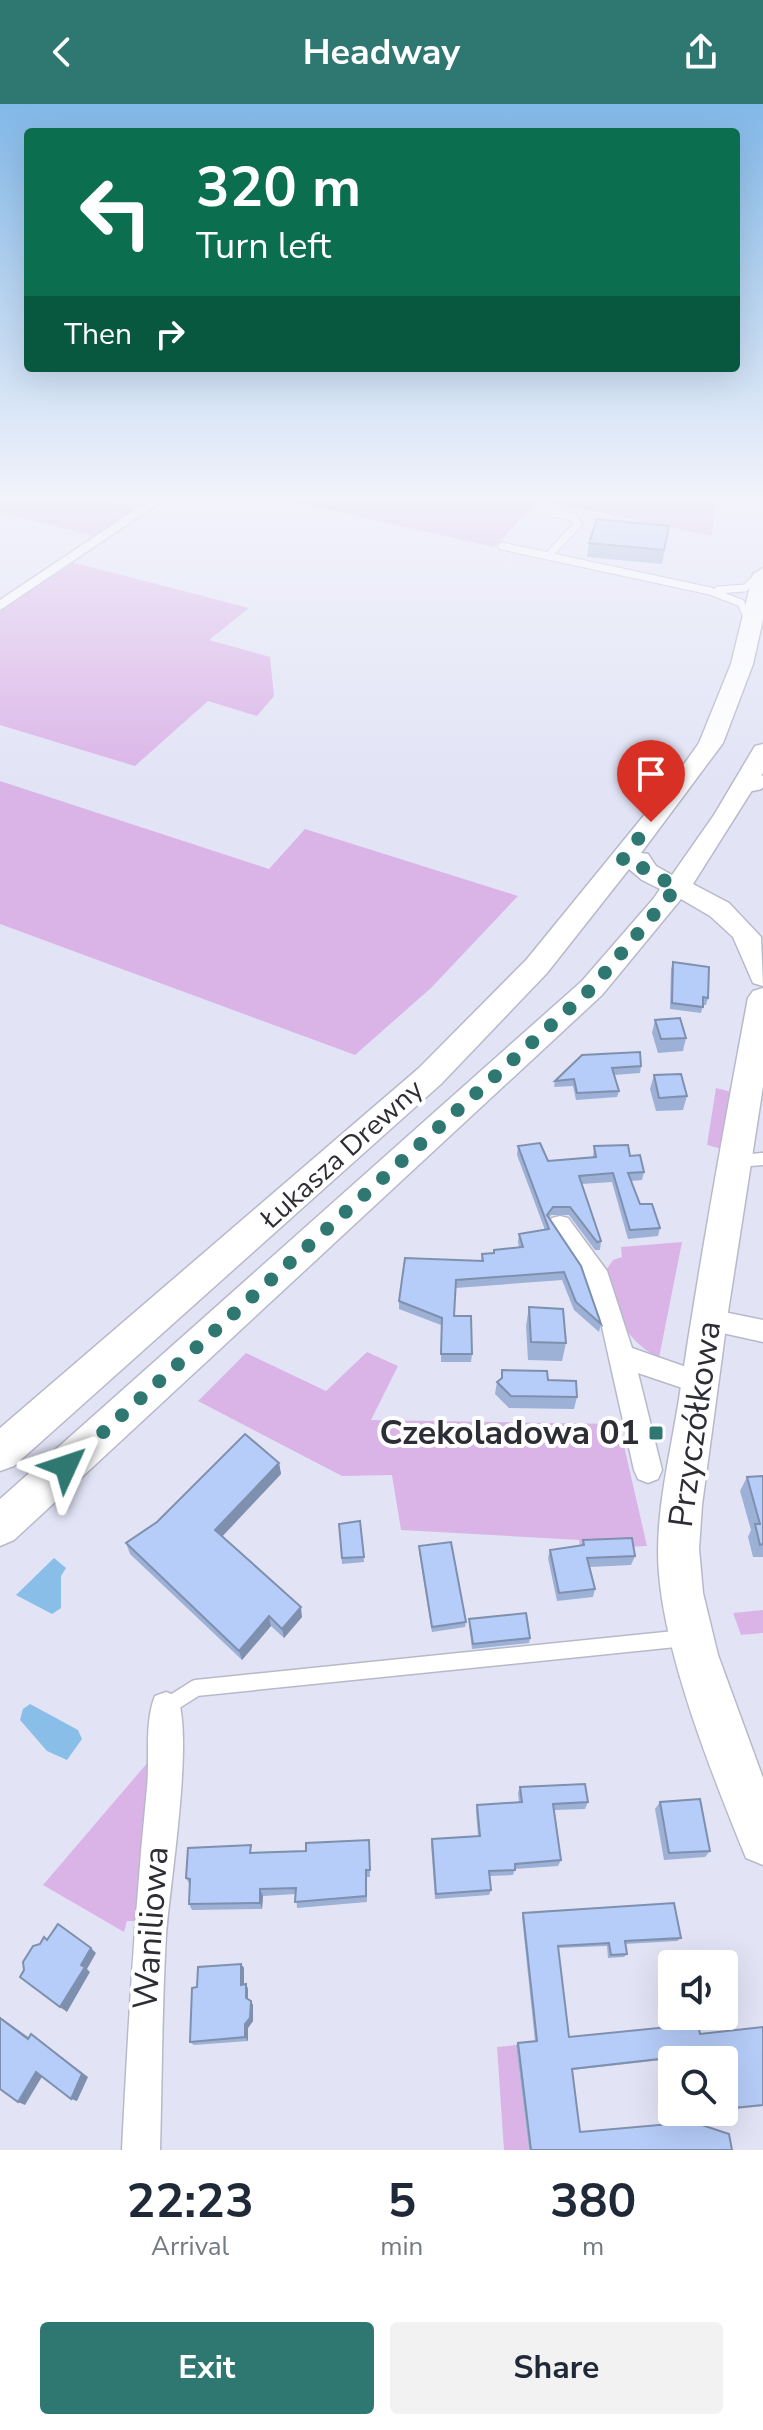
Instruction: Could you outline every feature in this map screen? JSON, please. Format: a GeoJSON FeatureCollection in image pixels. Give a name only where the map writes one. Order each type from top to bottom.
{"type":"FeatureCollection","features":[{"type":"Feature","properties":{"kind":"main road"},"geometry":{"type":"LineString","coordinates":[[760,590],[752,630],[717,730],[722,741],[646,845],[631,859],[644,870],[686,876],[710,901],[750,909],[763,925]]}},
{"type":"Feature","properties":{"kind":"main road","name":"Łukasza Drewny"},"geometry":{"type":"LineString","coordinates":[[0,1453],[430,1076],[537,966],[631,859],[651,822],[695,768],[717,730]]}},
{"type":"Feature","properties":{"kind":"main road"},"geometry":{"type":"LineString","coordinates":[[686,876],[759,766]]}},
{"type":"Feature","properties":{"kind":"main road","name":"Łukasza Drewny"},"geometry":{"type":"LineString","coordinates":[[0,1526],[592,988],[686,876]]}},
{"type":"Feature","properties":{"kind":"main road"},"geometry":{"type":"LineString","coordinates":[[641,933],[660,929],[674,912],[682,908],[728,904]]}},
{"type":"Feature","properties":{"kind":"main road"},"geometry":{"type":"LineString","coordinates":[[728,904],[754,947],[763,976]]}},
{"type":"Feature","properties":{"kind":"main road","name":"Przyczółkowa"},"geometry":{"type":"LineString","coordinates":[[763,998],[750,1160],[709,1320],[679,1539],[682,1592],[693,1637],[763,1841]]}},
{"type":"Feature","properties":{"kind":"street"},"geometry":{"type":"LineString","coordinates":[[0,606],[23,590]]}},
{"type":"Feature","properties":{"kind":"street"},"geometry":{"type":"LineString","coordinates":[[560,1225],[595,1271],[612,1318],[648,1470]]}},
{"type":"Feature","properties":{"kind":"street"},"geometry":{"type":"LineString","coordinates":[[709,1320],[763,1331]]}},
{"type":"Feature","properties":{"kind":"street"},"geometry":{"type":"LineString","coordinates":[[622,1356],[700,1383]]}},
{"type":"Feature","properties":{"kind":"street","name":"Waniliowa"},"geometry":{"type":"LineString","coordinates":[[141,2150],[149,1936],[166,1823],[166,1707]]}},
{"type":"Feature","properties":{"kind":"lane"},"geometry":{"type":"LineString","coordinates":[[711,590],[741,603],[752,630]]}},
{"type":"Feature","properties":{"kind":"lane"},"geometry":{"type":"LineString","coordinates":[[166,1707],[196,1688],[693,1637]]}},
{"type":"Feature","properties":{"kind":"shaded area"},"geometry":{"type":"Polygon","coordinates":[[[29,590],[181,590],[249,608],[209,640],[270,657],[274,696],[257,716],[208,701],[135,766],[0,725],[0,610],[29,590]]]}},
{"type":"Feature","properties":{"kind":"shaded area"},"geometry":{"type":"Polygon","coordinates":[[[0,781],[269,869],[305,829],[518,896],[431,988],[355,1055],[0,924],[0,781]]]}},
{"type":"Feature","properties":{"kind":"shaded area"},"geometry":{"type":"Polygon","coordinates":[[[716,1088],[732,1092],[722,1149],[707,1145],[716,1088]]]}},
{"type":"Feature","properties":{"kind":"shaded area"},"geometry":{"type":"Polygon","coordinates":[[[682,1242],[659,1358],[628,1332],[604,1273],[613,1260],[622,1257],[621,1247],[682,1242]]]}},
{"type":"Feature","properties":{"kind":"shaded area"},"geometry":{"type":"Polygon","coordinates":[[[367,1352],[398,1366],[371,1420],[619,1424],[647,1546],[580,1549],[579,1540],[401,1530],[392,1475],[342,1476],[198,1401],[246,1353],[326,1391],[367,1352]]]}},
{"type":"Feature","properties":{"kind":"shaded area"},"geometry":{"type":"Polygon","coordinates":[[[763,1610],[763,1633],[741,1635],[733,1613],[763,1610]]]}},
{"type":"Feature","properties":{"kind":"shaded area"},"geometry":{"type":"Polygon","coordinates":[[[149,1761],[138,1921],[127,1921],[124,1932],[43,1885],[149,1761]]]}},
{"type":"Feature","properties":{"kind":"shaded area"},"geometry":{"type":"Polygon","coordinates":[[[516,2045],[529,2150],[504,2150],[497,2047],[516,2045]]]}},
{"type":"Feature","properties":{"kind":"water"},"geometry":{"type":"Polygon","coordinates":[[[54,1558],[66,1568],[61,1576],[61,1608],[52,1614],[16,1595],[54,1558]]]}},
{"type":"Feature","properties":{"kind":"water"},"geometry":{"type":"Polygon","coordinates":[[[30,1704],[78,1730],[82,1739],[67,1760],[47,1751],[20,1720],[23,1709],[30,1704]]]}},
{"type":"Feature","properties":{"kind":"building"},"geometry":{"type":"Polygon","coordinates":[[[673,962],[709,967],[708,998],[703,997],[703,1007],[672,1003],[673,962]]]}},
{"type":"Feature","properties":{"kind":"building"},"geometry":{"type":"Polygon","coordinates":[[[680,1018],[686,1038],[661,1039],[655,1020],[680,1018]]]}},
{"type":"Feature","properties":{"kind":"building"},"geometry":{"type":"Polygon","coordinates":[[[640,1052],[641,1066],[612,1068],[619,1091],[577,1093],[574,1079],[555,1081],[582,1055],[640,1052]]]}},
{"type":"Feature","properties":{"kind":"building"},"geometry":{"type":"Polygon","coordinates":[[[681,1074],[687,1096],[659,1098],[654,1075],[681,1074]]]}},
{"type":"Feature","properties":{"kind":"building"},"geometry":{"type":"Polygon","coordinates":[[[540,1143],[548,1161],[596,1157],[594,1146],[628,1145],[630,1156],[640,1155],[644,1172],[628,1173],[640,1204],[652,1204],[660,1228],[630,1230],[613,1173],[579,1176],[601,1241],[597,1242],[570,1207],[553,1207],[547,1215],[581,1266],[601,1324],[576,1302],[564,1272],[456,1280],[454,1316],[471,1316],[472,1354],[441,1354],[442,1318],[399,1301],[405,1258],[483,1261],[482,1254],[523,1247],[519,1234],[549,1229],[518,1146],[540,1143]]]}},
{"type":"Feature","properties":{"kind":"building"},"geometry":{"type":"Polygon","coordinates":[[[529,1307],[563,1309],[566,1343],[531,1342],[529,1307]]]}},
{"type":"Feature","properties":{"kind":"building"},"geometry":{"type":"Polygon","coordinates":[[[502,1370],[547,1371],[548,1380],[576,1381],[577,1397],[511,1396],[497,1382],[502,1378],[502,1370]]]}},
{"type":"Feature","properties":{"kind":"building"},"geometry":{"type":"Polygon","coordinates":[[[245,1434],[279,1463],[215,1530],[301,1607],[282,1629],[269,1616],[239,1651],[126,1543],[157,1522],[245,1434]]]}},
{"type":"Feature","properties":{"kind":"building"},"geometry":{"type":"Polygon","coordinates":[[[763,1476],[763,1544],[760,1545],[755,1524],[760,1524],[747,1477],[763,1476]]]}},
{"type":"Feature","properties":{"kind":"building"},"geometry":{"type":"Polygon","coordinates":[[[360,1521],[364,1557],[342,1558],[339,1524],[360,1521]]]}},
{"type":"Feature","properties":{"kind":"building"},"geometry":{"type":"Polygon","coordinates":[[[632,1538],[635,1556],[587,1558],[595,1589],[559,1593],[550,1550],[584,1545],[583,1540],[632,1538]]]}},
{"type":"Feature","properties":{"kind":"building"},"geometry":{"type":"Polygon","coordinates":[[[451,1542],[466,1622],[432,1627],[419,1546],[451,1542]]]}},
{"type":"Feature","properties":{"kind":"building"},"geometry":{"type":"Polygon","coordinates":[[[526,1613],[530,1638],[473,1644],[469,1619],[526,1613]]]}},
{"type":"Feature","properties":{"kind":"building"},"geometry":{"type":"Polygon","coordinates":[[[585,1784],[588,1802],[553,1804],[561,1860],[515,1864],[515,1870],[489,1871],[491,1890],[436,1894],[432,1839],[480,1836],[477,1805],[522,1802],[520,1787],[585,1784]]]}},
{"type":"Feature","properties":{"kind":"building"},"geometry":{"type":"Polygon","coordinates":[[[700,1799],[710,1851],[669,1853],[660,1802],[700,1799]]]}},
{"type":"Feature","properties":{"kind":"building"},"geometry":{"type":"Polygon","coordinates":[[[369,1840],[370,1870],[366,1870],[366,1896],[295,1902],[296,1888],[260,1889],[260,1903],[189,1904],[190,1879],[186,1878],[188,1848],[251,1845],[250,1853],[306,1851],[306,1843],[369,1840]]]}},
{"type":"Feature","properties":{"kind":"building"},"geometry":{"type":"Polygon","coordinates":[[[674,1903],[681,1938],[625,1941],[627,1954],[611,1955],[609,1943],[558,1946],[569,2037],[658,2028],[699,2030],[700,2034],[763,2027],[763,2105],[738,2107],[738,2046],[658,2046],[658,2059],[572,2069],[580,2132],[658,2125],[705,2126],[729,2134],[732,2150],[531,2150],[518,2043],[537,2041],[523,1913],[674,1903]]]}},
{"type":"Feature","properties":{"kind":"building"},"geometry":{"type":"Polygon","coordinates":[[[58,1924],[91,1948],[81,1965],[85,1967],[60,2007],[20,1977],[24,1970],[23,1962],[33,1946],[40,1944],[44,1937],[47,1940],[58,1924]]]}},
{"type":"Feature","properties":{"kind":"building"},"geometry":{"type":"Polygon","coordinates":[[[241,1964],[241,1985],[246,1984],[246,1998],[251,2001],[245,2037],[190,2042],[192,1988],[197,1987],[198,1967],[241,1964]]]}},
{"type":"Feature","properties":{"kind":"building"},"geometry":{"type":"Polygon","coordinates":[[[0,2018],[28,2039],[31,2034],[82,2074],[71,2099],[36,2072],[18,2102],[0,2089],[0,2018]]]}},
{"type":"Feature","properties":{"kind":"place","name":"Czekoladowa 01"},"geometry":{"type":"Point","coordinates":[656,1433]}},
{"type":"Feature","properties":{"kind":"route"},"geometry":{"type":"LineString","coordinates":[[66,1466],[592,988],[677,887],[651,875],[639,864],[639,860],[623,859],[651,822]]}}]}
